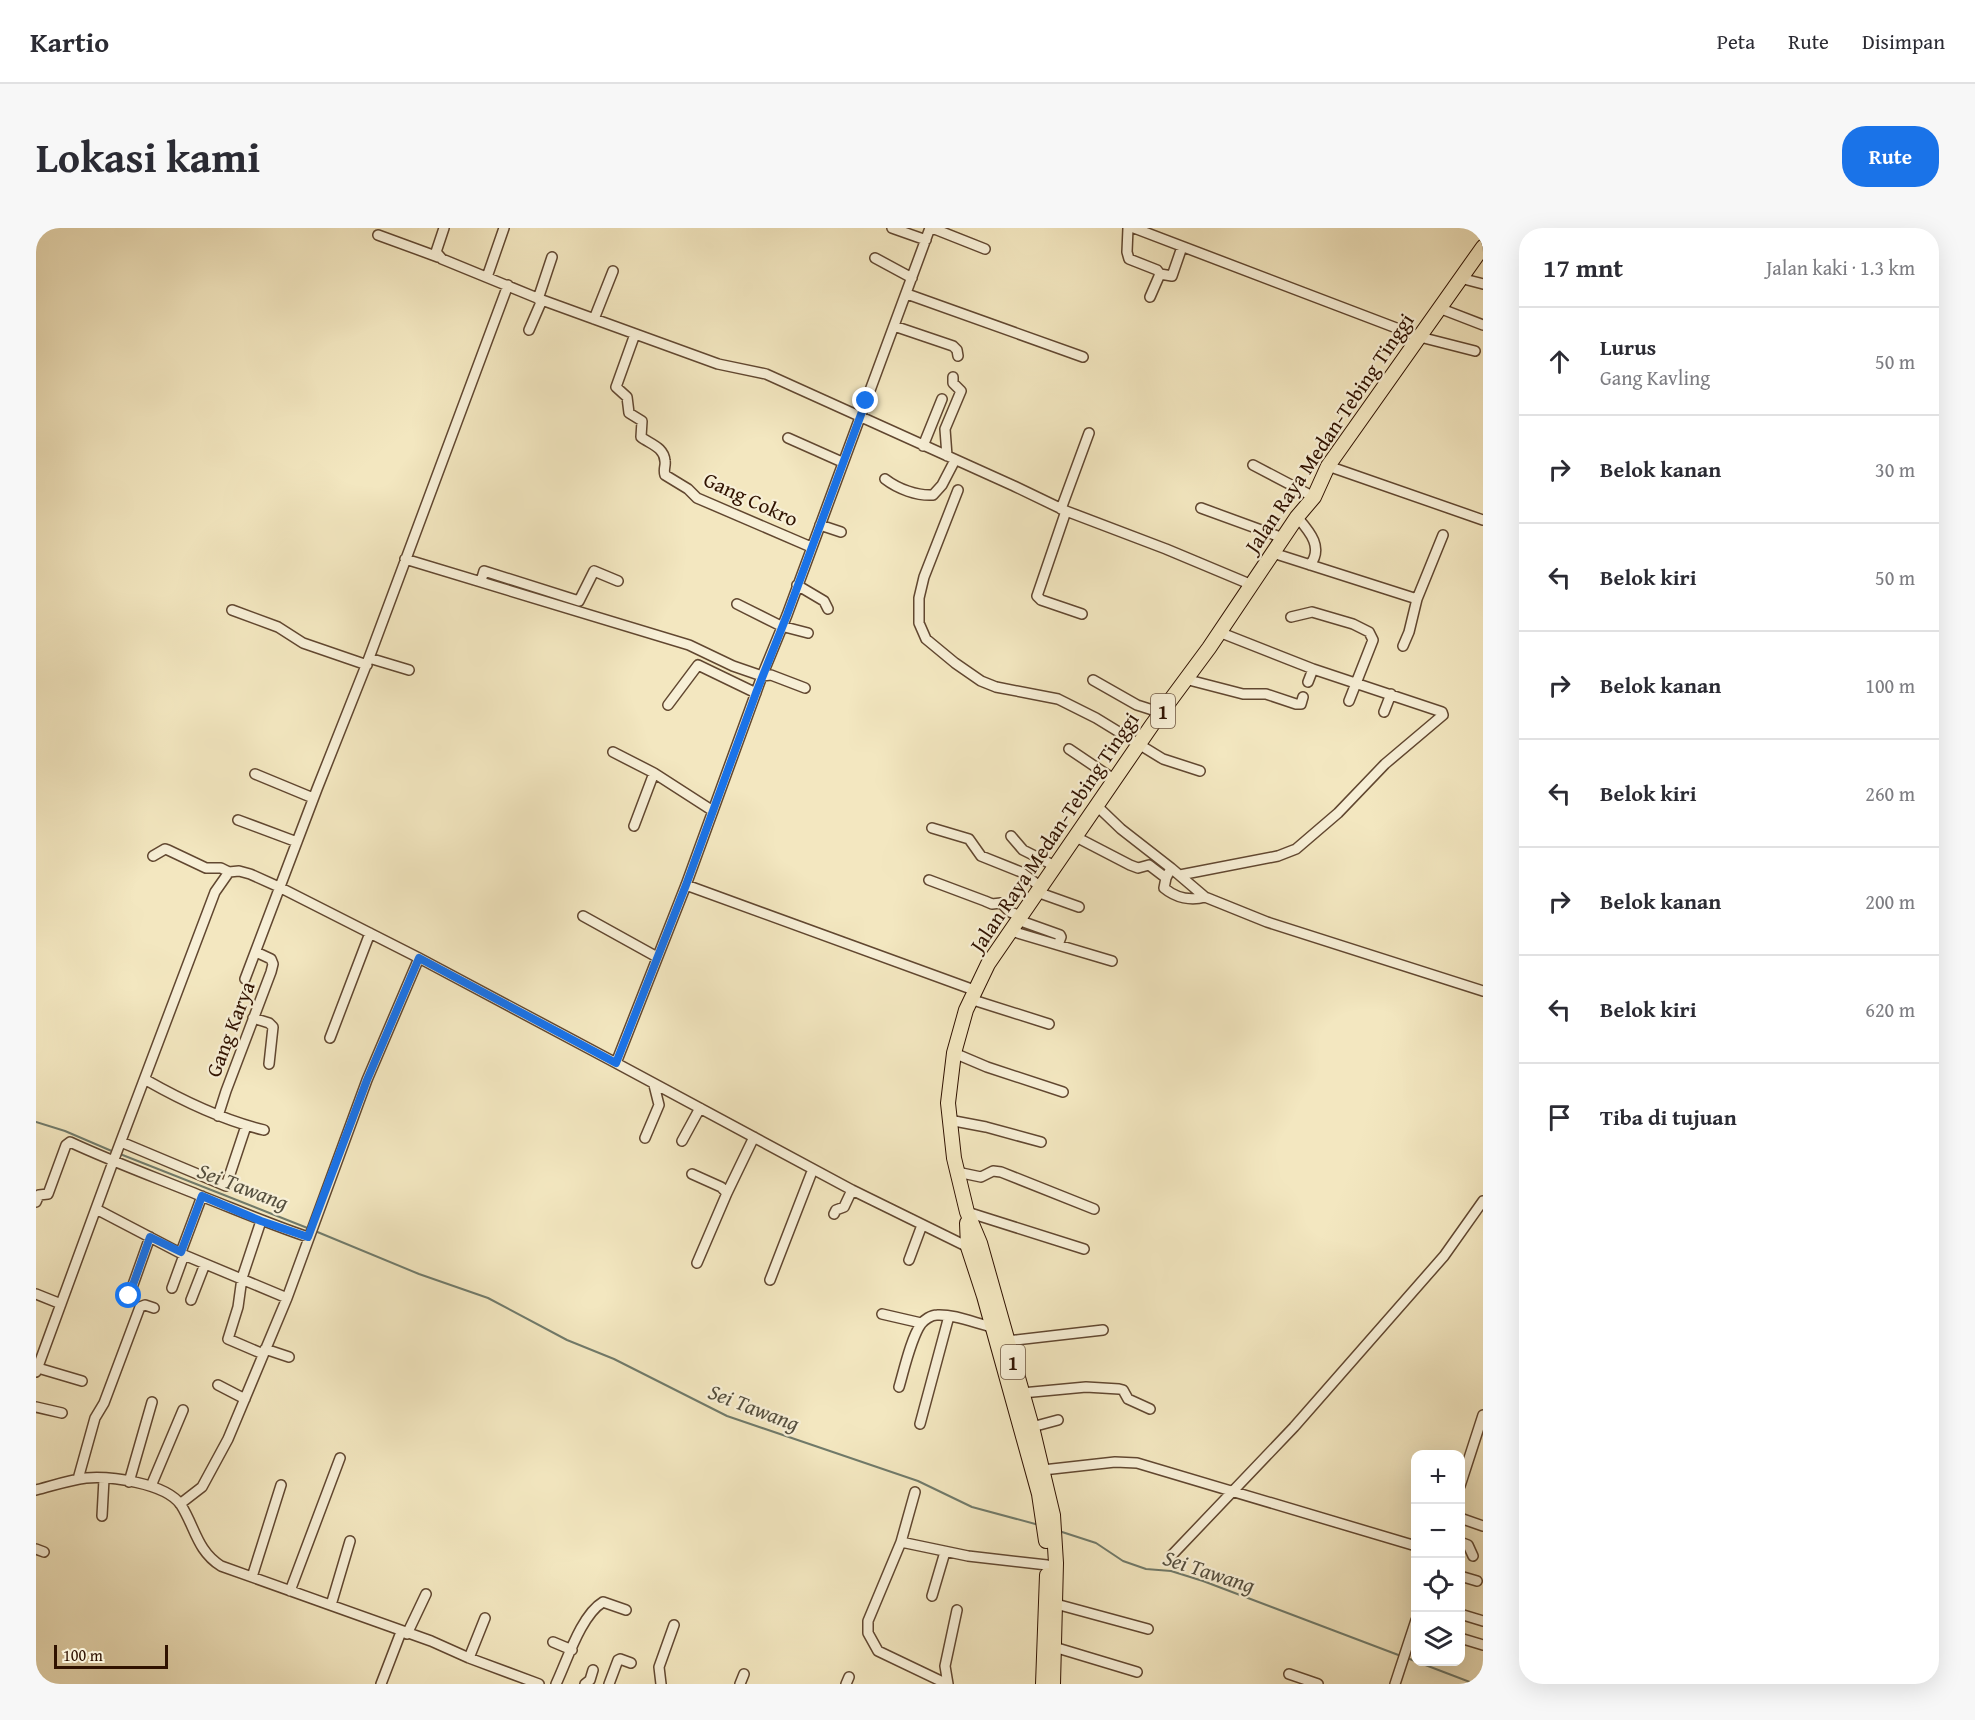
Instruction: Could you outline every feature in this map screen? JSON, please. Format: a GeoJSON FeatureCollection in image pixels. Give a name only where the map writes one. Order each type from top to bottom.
{"type":"FeatureCollection","features":[{"type":"Feature","properties":{"kind":"highway","name":"Jalan Raya Medan-Tebing Tinggi"},"geometry":{"type":"LineString","coordinates":[[1053,1684],[1056,1604],[1043,1470],[980,1243],[967,1212],[951,1144],[949,1088],[954,1053],[972,995],[988,964],[1297,517],[1314,497],[1328,466],[1483,247]]}},
{"type":"Feature","properties":{"kind":"highway","name":"Jalan Raya Medan-Tebing Tinggi"},"geometry":{"type":"LineString","coordinates":[[967,1212],[969,1247],[1039,1494],[1048,1515]]}},
{"type":"Feature","properties":{"kind":"highway","name":"Jalan Raya Medan-Tebing Tinggi"},"geometry":{"type":"LineString","coordinates":[[1043,1684],[1050,1534]]}},
{"type":"Feature","properties":{"kind":"street"},"geometry":{"type":"LineString","coordinates":[[438,257],[437,250],[444,228]]}},
{"type":"Feature","properties":{"kind":"street"},"geometry":{"type":"LineString","coordinates":[[487,277],[504,228]]}},
{"type":"Feature","properties":{"kind":"street"},"geometry":{"type":"LineString","coordinates":[[892,228],[926,240]]}},
{"type":"Feature","properties":{"kind":"street"},"geometry":{"type":"LineString","coordinates":[[616,1063],[686,885],[762,676],[931,228],[985,249]]}},
{"type":"Feature","properties":{"kind":"street"},"geometry":{"type":"LineString","coordinates":[[1128,228],[1129,258],[1157,270],[1160,274],[1172,276],[1182,247]]}},
{"type":"Feature","properties":{"kind":"street"},"geometry":{"type":"LineString","coordinates":[[1134,228],[1420,337],[1475,351]]}},
{"type":"Feature","properties":{"kind":"street"},"geometry":{"type":"LineString","coordinates":[[378,235],[540,299],[718,364],[766,374],[1063,510],[1252,585]]}},
{"type":"Feature","properties":{"kind":"street"},"geometry":{"type":"LineString","coordinates":[[530,330],[552,257]]}},
{"type":"Feature","properties":{"kind":"street"},"geometry":{"type":"LineString","coordinates":[[875,258],[912,278]]}},
{"type":"Feature","properties":{"kind":"street"},"geometry":{"type":"LineString","coordinates":[[594,319],[613,271]]}},
{"type":"Feature","properties":{"kind":"street"},"geometry":{"type":"LineString","coordinates":[[1150,297],[1160,274]]}},
{"type":"Feature","properties":{"kind":"street"},"geometry":{"type":"LineString","coordinates":[[1460,278],[1483,284]]}},
{"type":"Feature","properties":{"kind":"street","name":"Gang Karya"},"geometry":{"type":"LineString","coordinates":[[218,1116],[225,1091],[273,964],[271,959],[256,952],[279,887],[368,661],[508,285]]}},
{"type":"Feature","properties":{"kind":"street"},"geometry":{"type":"LineString","coordinates":[[907,294],[1083,357]]}},
{"type":"Feature","properties":{"kind":"street"},"geometry":{"type":"LineString","coordinates":[[1439,308],[1483,325]]}},
{"type":"Feature","properties":{"kind":"street"},"geometry":{"type":"LineString","coordinates":[[894,326],[953,346],[958,356]]}},
{"type":"Feature","properties":{"kind":"street","name":"Gang Cokro"},"geometry":{"type":"LineString","coordinates":[[635,334],[615,387],[627,397],[629,413],[642,421],[641,438],[655,445],[663,454],[666,463],[664,475],[688,489],[697,498],[812,547]]}},
{"type":"Feature","properties":{"kind":"street"},"geometry":{"type":"LineString","coordinates":[[885,479],[901,488],[920,494],[933,495],[942,485],[951,458],[945,429],[961,391],[953,383],[953,377]]}},
{"type":"Feature","properties":{"kind":"street"},"geometry":{"type":"LineString","coordinates":[[923,446],[942,399]]}},
{"type":"Feature","properties":{"kind":"street"},"geometry":{"type":"LineString","coordinates":[[1082,614],[1041,600],[1037,596],[1089,433]]}},
{"type":"Feature","properties":{"kind":"street"},"geometry":{"type":"LineString","coordinates":[[788,438],[843,462]]}},
{"type":"Feature","properties":{"kind":"street"},"geometry":{"type":"LineString","coordinates":[[1253,465],[1314,497]]}},
{"type":"Feature","properties":{"kind":"street"},"geometry":{"type":"LineString","coordinates":[[1328,466],[1483,520]]}},
{"type":"Feature","properties":{"kind":"street"},"geometry":{"type":"LineString","coordinates":[[958,490],[924,577],[919,598],[919,623],[926,639],[981,681],[996,687],[1058,699],[1096,718],[1174,764],[1200,771]]}},
{"type":"Feature","properties":{"kind":"street"},"geometry":{"type":"LineString","coordinates":[[1201,508],[1283,538]]}},
{"type":"Feature","properties":{"kind":"street"},"geometry":{"type":"LineString","coordinates":[[1297,517],[1312,535],[1316,551],[1310,565]]}},
{"type":"Feature","properties":{"kind":"street"},"geometry":{"type":"LineString","coordinates":[[820,525],[841,532]]}},
{"type":"Feature","properties":{"kind":"street"},"geometry":{"type":"LineString","coordinates":[[1403,646],[1417,599],[1443,535]]}},
{"type":"Feature","properties":{"kind":"street"},"geometry":{"type":"LineString","coordinates":[[1273,553],[1417,599]]}},
{"type":"Feature","properties":{"kind":"street"},"geometry":{"type":"LineString","coordinates":[[405,559],[689,645],[733,666],[762,676],[771,675],[805,687]]}},
{"type":"Feature","properties":{"kind":"street"},"geometry":{"type":"LineString","coordinates":[[481,581],[484,571],[579,601],[594,571],[618,581]]}},
{"type":"Feature","properties":{"kind":"street"},"geometry":{"type":"LineString","coordinates":[[797,585],[824,601],[828,609]]}},
{"type":"Feature","properties":{"kind":"street"},"geometry":{"type":"LineString","coordinates":[[737,604],[781,626],[808,633]]}},
{"type":"Feature","properties":{"kind":"street"},"geometry":{"type":"LineString","coordinates":[[232,610],[285,631],[292,638],[368,661],[409,669]]}},
{"type":"Feature","properties":{"kind":"street"},"geometry":{"type":"LineString","coordinates":[[1291,617],[1312,612],[1353,624],[1369,632],[1373,640],[1349,701]]}},
{"type":"Feature","properties":{"kind":"street"},"geometry":{"type":"LineString","coordinates":[[1076,837],[1134,867],[1149,865],[1180,875],[1278,856],[1296,849],[1338,813],[1385,764],[1443,715],[1442,712],[1313,669],[1219,632]]}},
{"type":"Feature","properties":{"kind":"street"},"geometry":{"type":"LineString","coordinates":[[668,705],[698,665],[756,693]]}},
{"type":"Feature","properties":{"kind":"street"},"geometry":{"type":"LineString","coordinates":[[1308,682],[1313,669]]}},
{"type":"Feature","properties":{"kind":"street"},"geometry":{"type":"LineString","coordinates":[[1185,679],[1243,694],[1266,694],[1296,704],[1301,704],[1303,697]]}},
{"type":"Feature","properties":{"kind":"street"},"geometry":{"type":"LineString","coordinates":[[1093,680],[1137,705],[1162,712]]}},
{"type":"Feature","properties":{"kind":"street"},"geometry":{"type":"LineString","coordinates":[[1384,712],[1391,694]]}},
{"type":"Feature","properties":{"kind":"street"},"geometry":{"type":"LineString","coordinates":[[1069,749],[1114,780]]}},
{"type":"Feature","properties":{"kind":"street"},"geometry":{"type":"LineString","coordinates":[[613,752],[654,773],[713,811]]}},
{"type":"Feature","properties":{"kind":"street"},"geometry":{"type":"LineString","coordinates":[[634,826],[654,773]]}},
{"type":"Feature","properties":{"kind":"street"},"geometry":{"type":"LineString","coordinates":[[255,774],[314,798]]}},
{"type":"Feature","properties":{"kind":"street"},"geometry":{"type":"LineString","coordinates":[[1097,806],[1169,873]]}},
{"type":"Feature","properties":{"kind":"street"},"geometry":{"type":"LineString","coordinates":[[238,820],[297,842]]}},
{"type":"Feature","properties":{"kind":"street"},"geometry":{"type":"LineString","coordinates":[[932,828],[969,839],[981,856],[1021,872],[1039,890],[1079,907]]}},
{"type":"Feature","properties":{"kind":"street"},"geometry":{"type":"LineString","coordinates":[[1011,836],[1023,850],[1055,866]]}},
{"type":"Feature","properties":{"kind":"street"},"geometry":{"type":"LineString","coordinates":[[153,856],[165,849],[206,868],[221,868],[229,872],[239,871],[279,887],[419,958],[852,1190],[969,1247]]}},
{"type":"Feature","properties":{"kind":"street"},"geometry":{"type":"LineString","coordinates":[[82,1381],[37,1370],[40,1348],[61,1304],[215,892],[229,872]]}},
{"type":"Feature","properties":{"kind":"street"},"geometry":{"type":"LineString","coordinates":[[1169,873],[1164,886],[1166,891],[1190,900],[1205,897]]}},
{"type":"Feature","properties":{"kind":"street"},"geometry":{"type":"LineString","coordinates":[[1180,875],[1205,897],[1267,921],[1483,991]]}},
{"type":"Feature","properties":{"kind":"street"},"geometry":{"type":"LineString","coordinates":[[929,880],[993,904],[1001,903],[1011,912],[1016,922],[1059,935],[1061,937],[1058,945],[1112,961]]}},
{"type":"Feature","properties":{"kind":"street"},"geometry":{"type":"LineString","coordinates":[[686,885],[1049,1024]]}},
{"type":"Feature","properties":{"kind":"street"},"geometry":{"type":"LineString","coordinates":[[583,916],[657,957]]}},
{"type":"Feature","properties":{"kind":"street"},"geometry":{"type":"LineString","coordinates":[[330,1038],[370,933]]}},
{"type":"Feature","properties":{"kind":"street"},"geometry":{"type":"LineString","coordinates":[[245,980],[256,952]]}},
{"type":"Feature","properties":{"kind":"street"},"geometry":{"type":"LineString","coordinates":[[180,1504],[204,1484],[220,1455],[245,1399],[287,1298],[367,1080],[419,958]]}},
{"type":"Feature","properties":{"kind":"street"},"geometry":{"type":"LineString","coordinates":[[253,1018],[269,1023],[273,1028],[269,1064]]}},
{"type":"Feature","properties":{"kind":"street"},"geometry":{"type":"LineString","coordinates":[[954,1053],[987,1068],[1063,1092]]}},
{"type":"Feature","properties":{"kind":"street"},"geometry":{"type":"LineString","coordinates":[[146,1080],[218,1116],[264,1130]]}},
{"type":"Feature","properties":{"kind":"street"},"geometry":{"type":"LineString","coordinates":[[645,1138],[659,1105],[654,1085]]}},
{"type":"Feature","properties":{"kind":"street"},"geometry":{"type":"LineString","coordinates":[[682,1142],[700,1107]]}},
{"type":"Feature","properties":{"kind":"street"},"geometry":{"type":"LineString","coordinates":[[950,1120],[997,1129],[1041,1142]]}},
{"type":"Feature","properties":{"kind":"street"},"geometry":{"type":"LineString","coordinates":[[121,1142],[226,1186],[246,1126]]}},
{"type":"Feature","properties":{"kind":"street"},"geometry":{"type":"LineString","coordinates":[[698,1263],[727,1193],[754,1137]]}},
{"type":"Feature","properties":{"kind":"street"},"geometry":{"type":"LineString","coordinates":[[37,1197],[48,1194],[68,1143],[261,1221],[309,1235]]}},
{"type":"Feature","properties":{"kind":"street"},"geometry":{"type":"LineString","coordinates":[[770,1280],[813,1169]]}},
{"type":"Feature","properties":{"kind":"street"},"geometry":{"type":"LineString","coordinates":[[957,1172],[977,1177],[993,1171],[1001,1172],[1094,1209]]}},
{"type":"Feature","properties":{"kind":"street"},"geometry":{"type":"LineString","coordinates":[[692,1174],[721,1187],[727,1193]]}},
{"type":"Feature","properties":{"kind":"street"},"geometry":{"type":"LineString","coordinates":[[834,1214],[836,1210],[844,1207],[852,1190]]}},
{"type":"Feature","properties":{"kind":"street"},"geometry":{"type":"LineString","coordinates":[[172,1288],[202,1196]]}},
{"type":"Feature","properties":{"kind":"street"},"geometry":{"type":"LineString","coordinates":[[1171,1556],[1294,1427],[1444,1256],[1483,1201]]}},
{"type":"Feature","properties":{"kind":"street"},"geometry":{"type":"LineString","coordinates":[[96,1209],[183,1254],[287,1298]]}},
{"type":"Feature","properties":{"kind":"street"},"geometry":{"type":"LineString","coordinates":[[967,1212],[1084,1249]]}},
{"type":"Feature","properties":{"kind":"street"},"geometry":{"type":"LineString","coordinates":[[261,1221],[242,1278],[238,1307],[228,1339],[289,1357]]}},
{"type":"Feature","properties":{"kind":"street"},"geometry":{"type":"LineString","coordinates":[[909,1260],[922,1226]]}},
{"type":"Feature","properties":{"kind":"street"},"geometry":{"type":"LineString","coordinates":[[129,1296],[150,1237]]}},
{"type":"Feature","properties":{"kind":"street"},"geometry":{"type":"LineString","coordinates":[[191,1300],[205,1264]]}},
{"type":"Feature","properties":{"kind":"street"},"geometry":{"type":"LineString","coordinates":[[36,1294],[61,1304]]}},
{"type":"Feature","properties":{"kind":"street"},"geometry":{"type":"LineString","coordinates":[[78,1479],[95,1418],[104,1403],[140,1307],[145,1305],[154,1308]]}},
{"type":"Feature","properties":{"kind":"street"},"geometry":{"type":"LineString","coordinates":[[882,1314],[921,1323]]}},
{"type":"Feature","properties":{"kind":"street"},"geometry":{"type":"LineString","coordinates":[[899,1387],[921,1323],[934,1315],[949,1316],[992,1327]]}},
{"type":"Feature","properties":{"kind":"street"},"geometry":{"type":"LineString","coordinates":[[920,1424],[949,1316]]}},
{"type":"Feature","properties":{"kind":"street"},"geometry":{"type":"LineString","coordinates":[[1007,1341],[1103,1330]]}},
{"type":"Feature","properties":{"kind":"street"},"geometry":{"type":"LineString","coordinates":[[218,1385],[245,1399]]}},
{"type":"Feature","properties":{"kind":"street"},"geometry":{"type":"LineString","coordinates":[[1022,1393],[1086,1388],[1119,1389],[1123,1390],[1128,1399],[1150,1409]]}},
{"type":"Feature","properties":{"kind":"street"},"geometry":{"type":"LineString","coordinates":[[129,1482],[152,1402]]}},
{"type":"Feature","properties":{"kind":"street"},"geometry":{"type":"LineString","coordinates":[[36,1407],[62,1413]]}},
{"type":"Feature","properties":{"kind":"street"},"geometry":{"type":"LineString","coordinates":[[151,1485],[183,1410]]}},
{"type":"Feature","properties":{"kind":"street"},"geometry":{"type":"LineString","coordinates":[[1032,1427],[1058,1420]]}},
{"type":"Feature","properties":{"kind":"street"},"geometry":{"type":"LineString","coordinates":[[1465,1474],[1482,1420]]}},
{"type":"Feature","properties":{"kind":"street"},"geometry":{"type":"LineString","coordinates":[[1473,1451],[1483,1454]]}},
{"type":"Feature","properties":{"kind":"street"},"geometry":{"type":"LineString","coordinates":[[290,1591],[340,1458]]}},
{"type":"Feature","properties":{"kind":"street"},"geometry":{"type":"LineString","coordinates":[[1043,1470],[1127,1461],[1411,1545]]}},
{"type":"Feature","properties":{"kind":"street"},"geometry":{"type":"LineString","coordinates":[[36,1490],[78,1479],[104,1479],[151,1485],[167,1492],[180,1504],[199,1545],[210,1558],[229,1570],[431,1641],[539,1684]]}},
{"type":"Feature","properties":{"kind":"street"},"geometry":{"type":"LineString","coordinates":[[102,1516],[104,1479]]}},
{"type":"Feature","properties":{"kind":"street"},"geometry":{"type":"LineString","coordinates":[[252,1577],[281,1485]]}},
{"type":"Feature","properties":{"kind":"street"},"geometry":{"type":"LineString","coordinates":[[915,1492],[901,1542],[868,1621],[868,1633],[878,1651],[948,1684]]}},
{"type":"Feature","properties":{"kind":"street"},"geometry":{"type":"LineString","coordinates":[[1465,1519],[1483,1526]]}},
{"type":"Feature","properties":{"kind":"street"},"geometry":{"type":"LineString","coordinates":[[331,1605],[350,1541]]}},
{"type":"Feature","properties":{"kind":"street"},"geometry":{"type":"LineString","coordinates":[[901,1542],[945,1552],[1047,1565]]}},
{"type":"Feature","properties":{"kind":"street"},"geometry":{"type":"LineString","coordinates":[[1465,1544],[1468,1545],[1473,1556]]}},
{"type":"Feature","properties":{"kind":"street"},"geometry":{"type":"LineString","coordinates":[[932,1596],[945,1552]]}},
{"type":"Feature","properties":{"kind":"street"},"geometry":{"type":"LineString","coordinates":[[1465,1577],[1477,1581]]}},
{"type":"Feature","properties":{"kind":"street"},"geometry":{"type":"LineString","coordinates":[[381,1684],[404,1633],[426,1594]]}},
{"type":"Feature","properties":{"kind":"street"},"geometry":{"type":"LineString","coordinates":[[556,1684],[587,1618],[601,1603],[626,1610]]}},
{"type":"Feature","properties":{"kind":"street"},"geometry":{"type":"LineString","coordinates":[[1056,1604],[1148,1629]]}},
{"type":"Feature","properties":{"kind":"street"},"geometry":{"type":"LineString","coordinates":[[948,1684],[945,1666],[957,1610]]}},
{"type":"Feature","properties":{"kind":"street"},"geometry":{"type":"LineString","coordinates":[[1465,1615],[1483,1621]]}},
{"type":"Feature","properties":{"kind":"street"},"geometry":{"type":"LineString","coordinates":[[469,1658],[485,1618]]}},
{"type":"Feature","properties":{"kind":"street"},"geometry":{"type":"LineString","coordinates":[[661,1684],[659,1667],[674,1625]]}},
{"type":"Feature","properties":{"kind":"street"},"geometry":{"type":"LineString","coordinates":[[1397,1683],[1411,1633]]}},
{"type":"Feature","properties":{"kind":"street"},"geometry":{"type":"LineString","coordinates":[[1465,1639],[1483,1645]]}},
{"type":"Feature","properties":{"kind":"street"},"geometry":{"type":"LineString","coordinates":[[553,1642],[572,1650]]}},
{"type":"Feature","properties":{"kind":"street"},"geometry":{"type":"LineString","coordinates":[[1054,1647],[1137,1672]]}},
{"type":"Feature","properties":{"kind":"street"},"geometry":{"type":"LineString","coordinates":[[609,1684],[618,1660],[631,1663]]}},
{"type":"Feature","properties":{"kind":"street"},"geometry":{"type":"LineString","coordinates":[[585,1684],[590,1680],[593,1670]]}},
{"type":"Feature","properties":{"kind":"street"},"geometry":{"type":"LineString","coordinates":[[740,1684],[744,1674]]}},
{"type":"Feature","properties":{"kind":"street"},"geometry":{"type":"LineString","coordinates":[[1289,1674],[1318,1684]]}},
{"type":"Feature","properties":{"kind":"waterway","name":"Sei Tawang"},"geometry":{"type":"LineString","coordinates":[[36,1122],[65,1131],[114,1152]]}},
{"type":"Feature","properties":{"kind":"waterway","name":"Sei Tawang"},"geometry":{"type":"LineString","coordinates":[[120,1154],[310,1229]]}},
{"type":"Feature","properties":{"kind":"waterway","name":"Sei Tawang"},"geometry":{"type":"LineString","coordinates":[[315,1231],[419,1274],[488,1298],[567,1340],[614,1359],[727,1416],[918,1481],[972,1507],[1039,1525]]}},
{"type":"Feature","properties":{"kind":"waterway","name":"Sei Tawang"},"geometry":{"type":"LineString","coordinates":[[1059,1531],[1096,1543],[1123,1561],[1146,1569],[1171,1571],[1203,1581],[1401,1656]]}},
{"type":"Feature","properties":{"kind":"waterway","name":"Sei Tawang"},"geometry":{"type":"LineString","coordinates":[[1407,1658],[1475,1684]]}},
{"type":"Feature","properties":{"kind":"route"},"geometry":{"type":"LineString","coordinates":[[129,1296],[150,1237],[181,1252],[202,1196],[261,1221],[308,1237],[367,1080],[419,958],[616,1063],[686,885],[866,401]]}}]}
